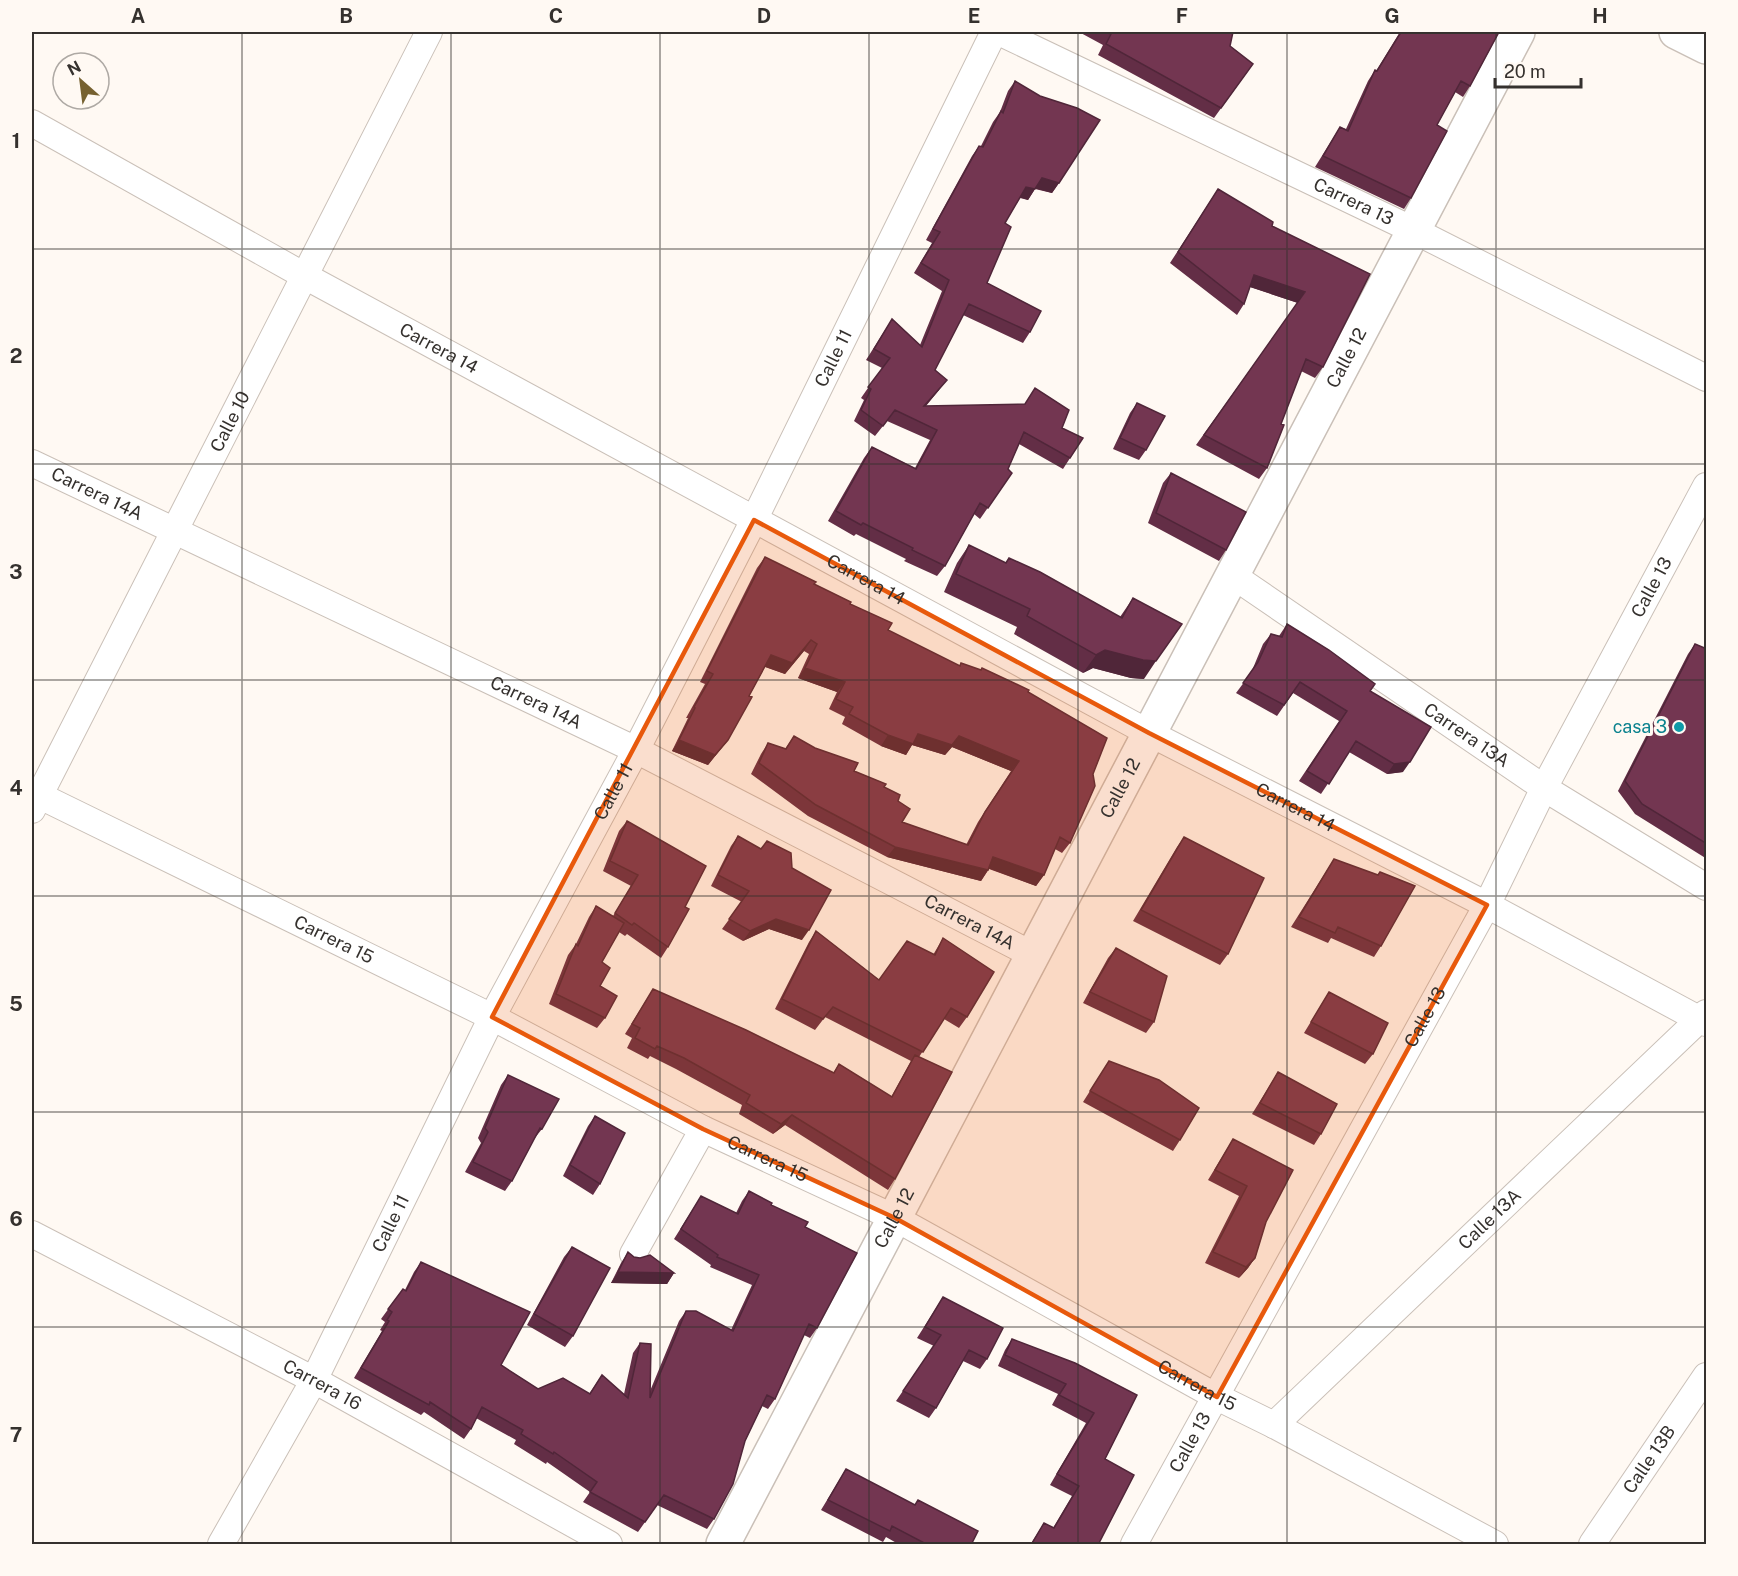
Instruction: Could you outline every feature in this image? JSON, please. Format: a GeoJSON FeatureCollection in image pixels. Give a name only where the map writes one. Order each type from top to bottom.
{"type":"FeatureCollection","features":[{"type":"Feature","properties":{"kind":"street","name":"Calle 10"},"geometry":{"type":"LineString","coordinates":[[34,799],[429,32]]}},
{"type":"Feature","properties":{"kind":"street","name":"Calle 11"},"geometry":{"type":"LineString","coordinates":[[221,1545],[314,1380],[492,1017],[636,750],[754,520],[994,32]]}},
{"type":"Feature","properties":{"kind":"street","name":"Carrera 13"},"geometry":{"type":"LineString","coordinates":[[999,32],[1413,230],[1707,378]]}},
{"type":"Feature","properties":{"kind":"street","name":"Calle 12"},"geometry":{"type":"LineString","coordinates":[[723,1545],[1518,32]]}},
{"type":"Feature","properties":{"kind":"street"},"geometry":{"type":"LineString","coordinates":[[1676,32],[1707,47]]}},
{"type":"Feature","properties":{"kind":"street","name":"Carrera 14"},"geometry":{"type":"LineString","coordinates":[[32,123],[303,275],[1149,733],[1704,1018]]}},
{"type":"Feature","properties":{"kind":"street","name":"Carrera 14A"},"geometry":{"type":"LineString","coordinates":[[32,463],[173,532],[636,750],[1033,955]]}},
{"type":"Feature","properties":{"kind":"street","name":"Calle 13"},"geometry":{"type":"LineString","coordinates":[[1134,1545],[1487,905],[1544,788],[1707,486]]}},
{"type":"Feature","properties":{"kind":"street","name":"Carrera 13A"},"geometry":{"type":"LineString","coordinates":[[1232,574],[1544,788],[1707,887]]}},
{"type":"Feature","properties":{"kind":"street","name":"Carrera 15"},"geometry":{"type":"LineString","coordinates":[[34,799],[492,1017],[703,1129],[895,1218],[1216,1397],[1274,1425],[1495,1545]]}},
{"type":"Feature","properties":{"kind":"street","name":"Calle 13A"},"geometry":{"type":"LineString","coordinates":[[1274,1425],[1704,1018]]}},
{"type":"Feature","properties":{"kind":"street"},"geometry":{"type":"LineString","coordinates":[[633,1254],[703,1129]]}},
{"type":"Feature","properties":{"kind":"street","name":"Carrera 16"},"geometry":{"type":"LineString","coordinates":[[32,1234],[314,1380],[609,1545]]}},
{"type":"Feature","properties":{"kind":"street","name":"Calle 13B"},"geometry":{"type":"LineString","coordinates":[[1592,1545],[1707,1376]]}},
{"type":"Feature","properties":{"kind":"highlighted area"},"geometry":{"type":"Polygon","coordinates":[[[754,520],[1149,733],[1487,905],[1217,1397],[895,1218],[703,1129],[492,1017],[754,520]]]}},
{"type":"Feature","properties":{"kind":"building"},"geometry":{"type":"Polygon","coordinates":[[[1105,32],[1233,32],[1230,46],[1253,64],[1221,108],[1106,44],[1111,34],[1105,32]]]}},
{"type":"Feature","properties":{"kind":"building"},"geometry":{"type":"Polygon","coordinates":[[[1401,32],[1499,32],[1470,86],[1461,81],[1437,125],[1447,131],[1411,198],[1323,156],[1340,127],[1348,131],[1375,70],[1377,71],[1401,32]]]}},
{"type":"Feature","properties":{"kind":"building"},"geometry":{"type":"Polygon","coordinates":[[[1015,81],[1040,96],[1077,108],[1100,120],[1059,183],[1042,178],[1035,189],[1026,187],[1005,223],[1011,227],[987,283],[1041,311],[1030,332],[969,304],[935,370],[947,380],[924,406],[1025,404],[1035,388],[1069,410],[1062,428],[1083,438],[1070,458],[1024,432],[1008,469],[1012,473],[988,508],[980,503],[945,566],[836,511],[872,447],[916,469],[937,430],[895,410],[883,426],[861,410],[871,389],[868,387],[890,358],[874,349],[892,319],[922,347],[949,280],[921,263],[940,232],[933,229],[979,146],[983,147],[1001,111],[1003,113],[1015,81]]]}},
{"type":"Feature","properties":{"kind":"building"},"geometry":{"type":"Polygon","coordinates":[[[1218,189],[1273,222],[1272,226],[1370,274],[1323,367],[1306,359],[1267,468],[1204,435],[1305,292],[1254,275],[1244,304],[1178,252],[1218,189]]]}},
{"type":"Feature","properties":{"kind":"building"},"geometry":{"type":"Polygon","coordinates":[[[1137,403],[1165,416],[1146,450],[1120,438],[1137,403]]]}},
{"type":"Feature","properties":{"kind":"building"},"geometry":{"type":"Polygon","coordinates":[[[1171,473],[1246,512],[1226,550],[1156,513],[1171,473]]]}},
{"type":"Feature","properties":{"kind":"building"},"geometry":{"type":"Polygon","coordinates":[[[969,545],[1006,563],[1009,558],[1040,572],[1122,618],[1133,598],[1182,624],[1156,661],[1105,650],[1096,655],[1027,616],[1030,609],[956,574],[969,545]]]}},
{"type":"Feature","properties":{"kind":"building"},"geometry":{"type":"Polygon","coordinates":[[[765,557],[816,582],[814,584],[851,602],[850,604],[892,623],[888,630],[960,666],[961,663],[981,670],[982,668],[1029,690],[1028,692],[1107,738],[1093,774],[1095,786],[1070,843],[1060,837],[1044,875],[993,857],[988,870],[895,847],[816,805],[759,763],[768,743],[786,749],[794,736],[815,748],[858,763],[854,771],[886,784],[884,787],[900,795],[898,801],[910,809],[902,822],[968,845],[985,812],[1019,761],[959,736],[952,745],[918,734],[913,744],[888,735],[849,714],[853,707],[836,699],[845,682],[805,668],[817,644],[811,640],[792,663],[771,655],[749,696],[752,697],[728,740],[715,755],[679,740],[713,674],[707,671],[765,557]]]}},
{"type":"Feature","properties":{"kind":"building"},"geometry":{"type":"Polygon","coordinates":[[[1287,624],[1329,650],[1375,684],[1370,691],[1431,727],[1410,762],[1394,764],[1356,741],[1329,784],[1307,771],[1347,711],[1300,682],[1284,705],[1243,683],[1258,662],[1271,634],[1282,637],[1287,624]]]}},
{"type":"Feature","properties":{"kind":"building","name":"casa 3"},"geometry":{"type":"Polygon","coordinates":[[[1695,644],[1707,649],[1707,844],[1642,804],[1625,781],[1695,644]]]}},
{"type":"Feature","properties":{"kind":"building"},"geometry":{"type":"Polygon","coordinates":[[[627,821],[706,866],[685,907],[689,909],[668,947],[634,923],[632,925],[615,913],[638,875],[610,861],[627,821]]]}},
{"type":"Feature","properties":{"kind":"building"},"geometry":{"type":"Polygon","coordinates":[[[738,836],[761,849],[767,841],[791,853],[792,868],[831,890],[809,930],[776,919],[750,931],[729,919],[749,891],[718,875],[738,836]]]}},
{"type":"Feature","properties":{"kind":"building"},"geometry":{"type":"Polygon","coordinates":[[[1184,837],[1264,878],[1228,954],[1141,910],[1184,837]]]}},
{"type":"Feature","properties":{"kind":"building"},"geometry":{"type":"Polygon","coordinates":[[[1334,859],[1378,875],[1380,872],[1415,886],[1381,946],[1338,927],[1335,933],[1299,917],[1334,859]]]}},
{"type":"Feature","properties":{"kind":"building"},"geometry":{"type":"Polygon","coordinates":[[[596,906],[624,923],[602,962],[610,968],[600,986],[617,996],[605,1018],[556,994],[576,944],[578,946],[596,906]]]}},
{"type":"Feature","properties":{"kind":"building"},"geometry":{"type":"Polygon","coordinates":[[[816,931],[879,980],[907,941],[935,955],[943,938],[994,972],[967,1017],[951,1008],[923,1052],[833,1007],[823,1019],[782,999],[816,931]]]}},
{"type":"Feature","properties":{"kind":"building"},"geometry":{"type":"Polygon","coordinates":[[[1116,948],[1167,976],[1154,1022],[1090,992],[1116,948]]]}},
{"type":"Feature","properties":{"kind":"building"},"geometry":{"type":"Polygon","coordinates":[[[653,989],[746,1030],[834,1073],[839,1064],[892,1097],[915,1055],[952,1072],[895,1179],[792,1115],[781,1124],[746,1103],[750,1095],[684,1058],[657,1046],[655,1049],[635,1038],[640,1028],[632,1024],[653,989]]]}},
{"type":"Feature","properties":{"kind":"building"},"geometry":{"type":"Polygon","coordinates":[[[1329,992],[1388,1023],[1373,1054],[1311,1022],[1329,992]]]}},
{"type":"Feature","properties":{"kind":"building"},"geometry":{"type":"Polygon","coordinates":[[[1109,1061],[1159,1080],[1199,1108],[1180,1140],[1090,1091],[1109,1061]]]}},
{"type":"Feature","properties":{"kind":"building"},"geometry":{"type":"Polygon","coordinates":[[[1278,1072],[1337,1104],[1321,1134],[1260,1103],[1278,1072]]]}},
{"type":"Feature","properties":{"kind":"building"},"geometry":{"type":"Polygon","coordinates":[[[508,1075],[559,1099],[542,1129],[540,1128],[512,1181],[473,1162],[488,1132],[485,1128],[508,1075]]]}},
{"type":"Feature","properties":{"kind":"building"},"geometry":{"type":"Polygon","coordinates":[[[595,1116],[625,1133],[600,1184],[570,1165],[595,1116]]]}},
{"type":"Feature","properties":{"kind":"building"},"geometry":{"type":"Polygon","coordinates":[[[1233,1139],[1293,1170],[1266,1222],[1255,1258],[1246,1267],[1213,1252],[1247,1186],[1215,1170],[1233,1139]]]}},
{"type":"Feature","properties":{"kind":"building"},"geometry":{"type":"Polygon","coordinates":[[[749,1191],[772,1203],[771,1205],[808,1222],[805,1227],[857,1253],[817,1328],[809,1324],[775,1399],[767,1395],[745,1441],[733,1484],[714,1519],[664,1495],[645,1522],[590,1492],[597,1482],[554,1452],[553,1454],[521,1434],[523,1430],[482,1407],[471,1429],[430,1402],[429,1405],[361,1368],[389,1321],[387,1320],[392,1312],[388,1309],[403,1289],[406,1291],[421,1262],[530,1312],[501,1365],[538,1389],[563,1378],[590,1394],[602,1375],[628,1398],[640,1343],[651,1344],[650,1398],[686,1311],[696,1311],[733,1331],[759,1275],[717,1257],[718,1255],[681,1229],[701,1196],[738,1214],[749,1191]]]}},
{"type":"Feature","properties":{"kind":"building"},"geometry":{"type":"Polygon","coordinates":[[[572,1247],[610,1268],[573,1336],[534,1314],[572,1247]]]}},
{"type":"Feature","properties":{"kind":"building"},"geometry":{"type":"Polygon","coordinates":[[[628,1252],[640,1258],[650,1255],[674,1273],[618,1272],[628,1252]]]}},
{"type":"Feature","properties":{"kind":"building"},"geometry":{"type":"Polygon","coordinates":[[[943,1297],[1003,1328],[987,1359],[969,1350],[936,1408],[903,1391],[941,1335],[925,1327],[943,1297]]]}},
{"type":"Feature","properties":{"kind":"building"},"geometry":{"type":"Polygon","coordinates":[[[1012,1339],[1075,1363],[1137,1395],[1105,1459],[1134,1475],[1098,1545],[1031,1545],[1044,1523],[1054,1528],[1079,1486],[1057,1474],[1094,1413],[1059,1395],[1066,1384],[1005,1355],[1012,1339]]]}},
{"type":"Feature","properties":{"kind":"building"},"geometry":{"type":"Polygon","coordinates":[[[846,1469],[915,1505],[918,1500],[978,1531],[971,1545],[928,1545],[892,1526],[890,1531],[828,1500],[846,1469]]]}},
{"type":"Feature","properties":{"kind":"place","name":"casa 3"},"geometry":{"type":"Point","coordinates":[1679,727]}}]}
